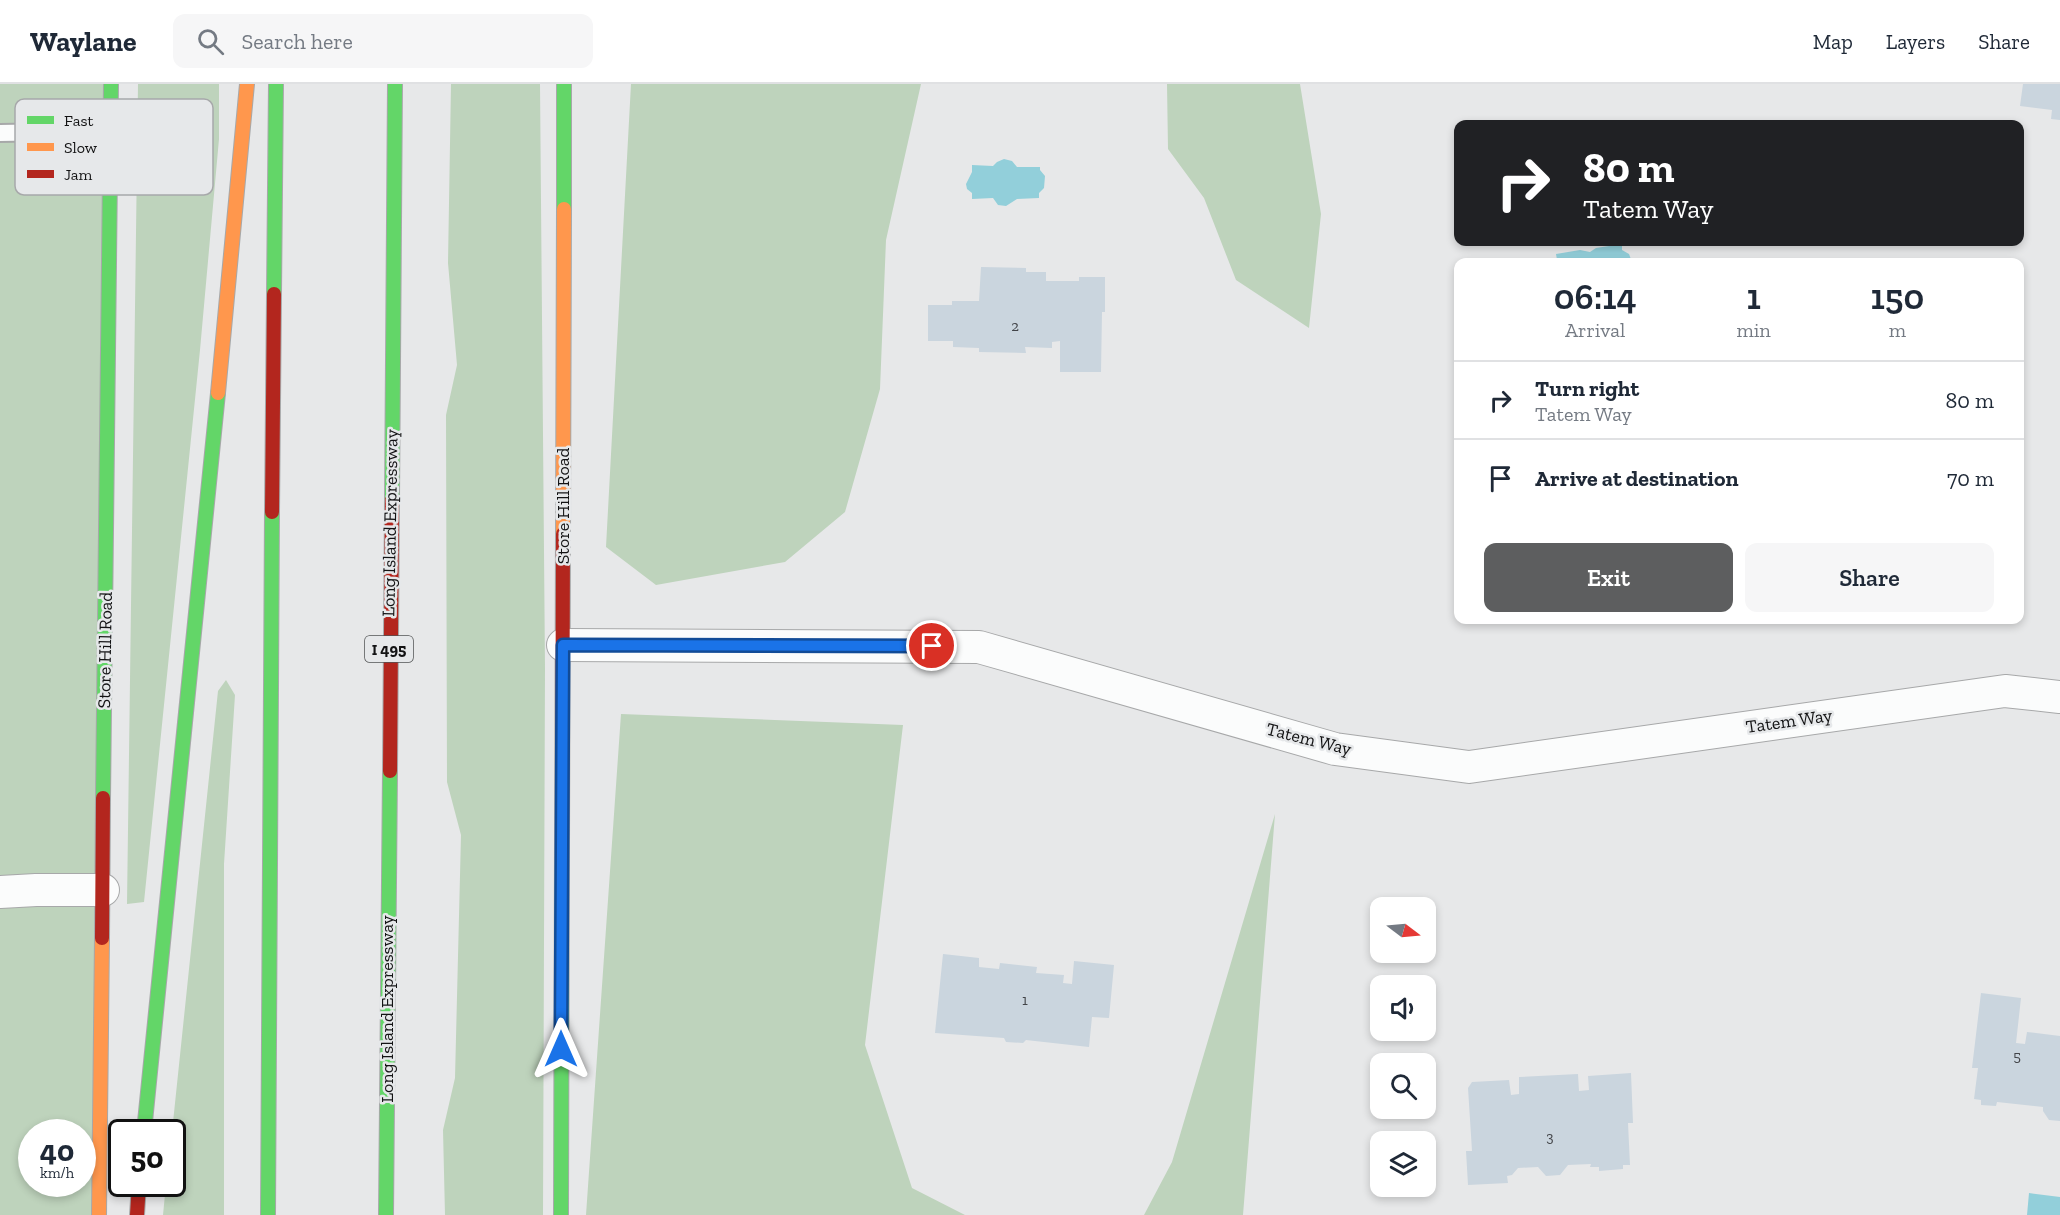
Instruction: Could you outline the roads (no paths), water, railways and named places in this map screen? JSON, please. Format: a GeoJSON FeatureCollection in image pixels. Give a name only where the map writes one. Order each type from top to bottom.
{"type":"FeatureCollection","features":[{"type":"Feature","properties":{"kind":"main road","name":"Store Hill Road"},"geometry":{"type":"LineString","coordinates":[[111,84],[111,99]]}},
{"type":"Feature","properties":{"kind":"main road"},"geometry":{"type":"LineString","coordinates":[[145,1119],[247,84]]}},
{"type":"Feature","properties":{"kind":"main road"},"geometry":{"type":"LineString","coordinates":[[268,1215],[276,84]]}},
{"type":"Feature","properties":{"kind":"main road","name":"Long Island Expressway"},"geometry":{"type":"LineString","coordinates":[[386,1215],[395,84]]}},
{"type":"Feature","properties":{"kind":"main road","name":"Store Hill Road"},"geometry":{"type":"LineString","coordinates":[[561,1215],[564,84]]}},
{"type":"Feature","properties":{"kind":"main road","name":"Store Hill Road"},"geometry":{"type":"LineString","coordinates":[[99,1215],[109,195]]}},
{"type":"Feature","properties":{"kind":"main road"},"geometry":{"type":"LineString","coordinates":[[137,1215],[139,1197]]}},
{"type":"Feature","properties":{"kind":"street","name":"Tatem Way"},"geometry":{"type":"LineString","coordinates":[[563,645],[980,647],[1335,749],[1469,767],[2005,691],[2060,697]]}},
{"type":"Feature","properties":{"kind":"street"},"geometry":{"type":"LineString","coordinates":[[0,892],[103,890]]}},
{"type":"Feature","properties":{"kind":"lane"},"geometry":{"type":"LineString","coordinates":[[0,134],[15,134]]}},
{"type":"Feature","properties":{"kind":"water"},"geometry":{"type":"Polygon","coordinates":[[[1004,159],[1012,161],[1017,167],[1040,167],[1045,176],[1044,188],[1039,193],[1039,198],[1017,199],[1006,206],[998,205],[993,198],[972,199],[972,193],[967,189],[966,184],[972,172],[972,165],[993,166],[1004,159]]]}},
{"type":"Feature","properties":{"kind":"water"},"geometry":{"type":"Polygon","coordinates":[[[1622,246],[1622,250],[1629,254],[1630,258],[1557,258],[1556,254],[1580,250],[1590,252],[1596,248],[1622,246]]]}},
{"type":"Feature","properties":{"kind":"water"},"geometry":{"type":"Polygon","coordinates":[[[2029,1193],[2060,1197],[2060,1215],[2027,1215],[2029,1193]]]}}]}
